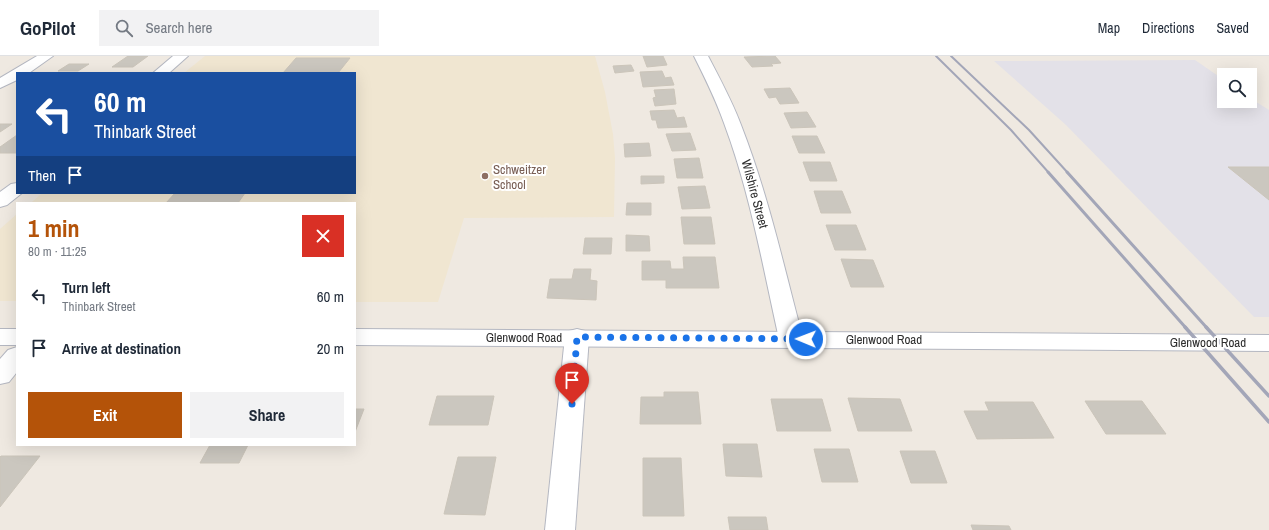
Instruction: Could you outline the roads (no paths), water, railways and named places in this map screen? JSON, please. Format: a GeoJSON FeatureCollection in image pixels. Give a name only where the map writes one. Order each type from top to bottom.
{"type":"FeatureCollection","features":[{"type":"Feature","properties":{"kind":"street"},"geometry":{"type":"LineString","coordinates":[[21,72],[46,56]]}},
{"type":"Feature","properties":{"kind":"street"},"geometry":{"type":"LineString","coordinates":[[161,72],[181,56]]}},
{"type":"Feature","properties":{"kind":"street","name":"Wilshire Street"},"geometry":{"type":"LineString","coordinates":[[701,56],[724,102],[743,152],[754,188],[791,339]]}},
{"type":"Feature","properties":{"kind":"street"},"geometry":{"type":"LineString","coordinates":[[0,84],[16,75]]}},
{"type":"Feature","properties":{"kind":"street"},"geometry":{"type":"LineString","coordinates":[[0,201],[16,189]]}},
{"type":"Feature","properties":{"kind":"street"},"geometry":{"type":"LineString","coordinates":[[0,337],[16,337]]}},
{"type":"Feature","properties":{"kind":"street","name":"Glenwood Road"},"geometry":{"type":"LineString","coordinates":[[356,337],[577,337],[1269,343]]}},
{"type":"Feature","properties":{"kind":"street"},"geometry":{"type":"LineString","coordinates":[[560,530],[577,337]]}},
{"type":"Feature","properties":{"kind":"street"},"geometry":{"type":"LineString","coordinates":[[0,375],[16,357]]}},
{"type":"Feature","properties":{"kind":"railway"},"geometry":{"type":"LineString","coordinates":[[936,56],[1011,130],[1049,173]]}},
{"type":"Feature","properties":{"kind":"railway"},"geometry":{"type":"LineString","coordinates":[[951,56],[1029,130],[1068,173]]}},
{"type":"Feature","properties":{"kind":"railway"},"geometry":{"type":"LineString","coordinates":[[1048,172],[1186,328]]}},
{"type":"Feature","properties":{"kind":"railway"},"geometry":{"type":"LineString","coordinates":[[1067,172],[1207,328]]}},
{"type":"Feature","properties":{"kind":"railway"},"geometry":{"type":"LineString","coordinates":[[1185,327],[1269,422]]}},
{"type":"Feature","properties":{"kind":"railway"},"geometry":{"type":"LineString","coordinates":[[1206,327],[1269,396]]}},
{"type":"Feature","properties":{"kind":"place","name":"Schweitzer School"},"geometry":{"type":"Point","coordinates":[485,176]}}]}
